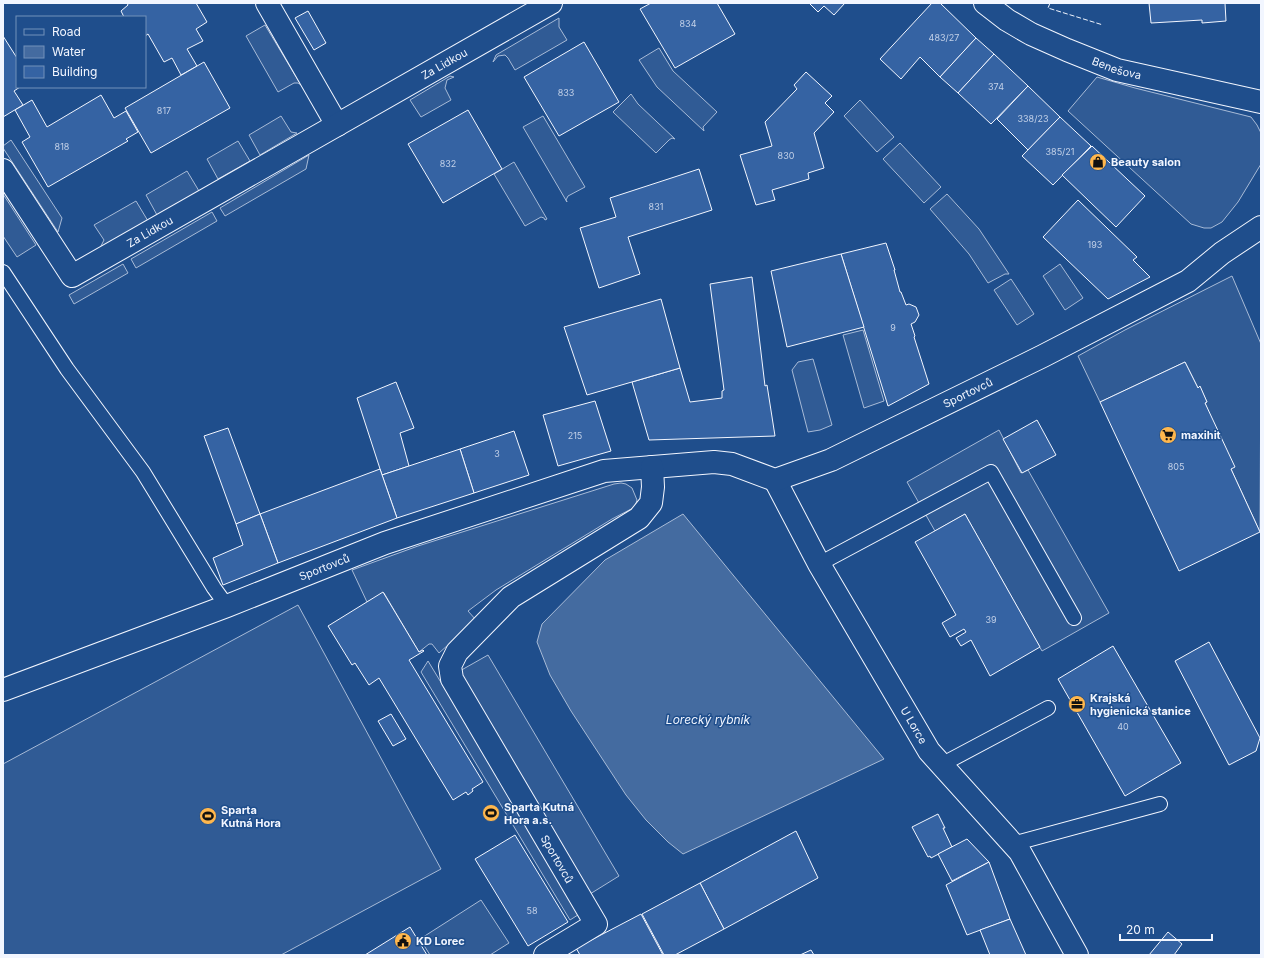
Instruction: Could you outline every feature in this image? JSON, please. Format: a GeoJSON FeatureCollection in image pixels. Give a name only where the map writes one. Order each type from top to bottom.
{"type":"FeatureCollection","features":[{"type":"Feature","properties":{"kind":"street"},"geometry":{"type":"LineString","coordinates":[[267,3],[337,124]]}},
{"type":"Feature","properties":{"kind":"street","name":"Za Lidkou"},"geometry":{"type":"LineString","coordinates":[[3,170],[72,276],[551,3]]}},
{"type":"Feature","properties":{"kind":"street","name":"Benešova"},"geometry":{"type":"LineString","coordinates":[[985,3],[1007,20],[1032,34],[1066,50],[1116,70],[1261,102]]}},
{"type":"Feature","properties":{"kind":"street","name":"Sportovců"},"geometry":{"type":"LineString","coordinates":[[3,690],[227,606],[385,543],[604,471],[714,462],[732,464],[775,480],[831,460],[1043,356],[1188,281],[1222,253],[1261,227]]}},
{"type":"Feature","properties":{"kind":"street","name":"Sportovců"},"geometry":{"type":"LineString","coordinates":[[545,955],[596,924],[452,679],[450,666],[457,652],[511,597],[639,518],[651,503],[653,487],[652,467]]}},
{"type":"Feature","properties":{"kind":"street","name":"U Lorce"},"geometry":{"type":"LineString","coordinates":[[775,480],[819,564],[929,751],[1020,852],[1077,955]]}},
{"type":"Feature","properties":{"kind":"lane"},"geometry":{"type":"LineString","coordinates":[[3,272],[67,369],[143,472],[214,588],[227,606]]}},
{"type":"Feature","properties":{"kind":"lane"},"geometry":{"type":"LineString","coordinates":[[819,564],[991,472],[1074,618]]}},
{"type":"Feature","properties":{"kind":"lane"},"geometry":{"type":"LineString","coordinates":[[941,765],[1048,708]]}},
{"type":"Feature","properties":{"kind":"lane"},"geometry":{"type":"LineString","coordinates":[[1012,844],[1160,804]]}},
{"type":"Feature","properties":{"kind":"shaded area"},"geometry":{"type":"Polygon","coordinates":[[[559,18],[559,27],[567,40],[515,70],[505,55],[498,56],[493,62],[496,55],[559,18]]]}},
{"type":"Feature","properties":{"kind":"shaded area"},"geometry":{"type":"Polygon","coordinates":[[[265,25],[301,85],[294,83],[278,92],[246,36],[265,25]]]}},
{"type":"Feature","properties":{"kind":"shaded area"},"geometry":{"type":"Polygon","coordinates":[[[659,48],[673,71],[717,112],[703,127],[704,131],[657,87],[639,60],[659,48]]]}},
{"type":"Feature","properties":{"kind":"shaded area"},"geometry":{"type":"Polygon","coordinates":[[[450,76],[454,77],[447,80],[445,88],[451,100],[421,117],[410,100],[450,76]]]}},
{"type":"Feature","properties":{"kind":"shaded area"},"geometry":{"type":"Polygon","coordinates":[[[1097,77],[1251,117],[1261,133],[1261,164],[1238,202],[1222,222],[1211,228],[1204,228],[1191,224],[1068,111],[1097,77]]]}},
{"type":"Feature","properties":{"kind":"shaded area"},"geometry":{"type":"Polygon","coordinates":[[[631,94],[638,104],[675,139],[672,138],[669,140],[656,153],[613,112],[631,94]]]}},
{"type":"Feature","properties":{"kind":"shaded area"},"geometry":{"type":"Polygon","coordinates":[[[860,100],[894,137],[877,152],[844,116],[860,100]]]}},
{"type":"Feature","properties":{"kind":"shaded area"},"geometry":{"type":"Polygon","coordinates":[[[281,116],[291,132],[297,133],[260,155],[249,135],[281,116]]]}},
{"type":"Feature","properties":{"kind":"shaded area"},"geometry":{"type":"Polygon","coordinates":[[[543,116],[585,187],[568,196],[566,200],[567,202],[523,127],[543,116]]]}},
{"type":"Feature","properties":{"kind":"shaded area"},"geometry":{"type":"Polygon","coordinates":[[[11,140],[62,218],[58,232],[3,148],[3,146],[11,140]]]}},
{"type":"Feature","properties":{"kind":"shaded area"},"geometry":{"type":"Polygon","coordinates":[[[238,141],[250,161],[218,179],[207,159],[238,141]]]}},
{"type":"Feature","properties":{"kind":"shaded area"},"geometry":{"type":"Polygon","coordinates":[[[900,143],[941,187],[924,203],[883,159],[900,143]]]}},
{"type":"Feature","properties":{"kind":"shaded area"},"geometry":{"type":"Polygon","coordinates":[[[309,155],[306,169],[225,216],[220,208],[309,155]]]}},
{"type":"Feature","properties":{"kind":"shaded area"},"geometry":{"type":"Polygon","coordinates":[[[514,162],[547,219],[545,220],[541,217],[525,226],[494,174],[514,162]]]}},
{"type":"Feature","properties":{"kind":"shaded area"},"geometry":{"type":"Polygon","coordinates":[[[187,171],[199,191],[157,215],[146,195],[187,171]]]}},
{"type":"Feature","properties":{"kind":"shaded area"},"geometry":{"type":"Polygon","coordinates":[[[3,194],[36,245],[17,257],[3,236],[3,194]]]}},
{"type":"Feature","properties":{"kind":"shaded area"},"geometry":{"type":"Polygon","coordinates":[[[947,194],[979,229],[1009,274],[1005,274],[988,283],[969,254],[930,209],[947,194]]]}},
{"type":"Feature","properties":{"kind":"shaded area"},"geometry":{"type":"Polygon","coordinates":[[[136,201],[148,221],[100,248],[104,240],[94,225],[136,201]]]}},
{"type":"Feature","properties":{"kind":"shaded area"},"geometry":{"type":"Polygon","coordinates":[[[212,212],[217,221],[136,268],[131,259],[212,212]]]}},
{"type":"Feature","properties":{"kind":"shaded area"},"geometry":{"type":"Polygon","coordinates":[[[123,264],[128,273],[74,304],[69,295],[123,264]]]}},
{"type":"Feature","properties":{"kind":"shaded area"},"geometry":{"type":"Polygon","coordinates":[[[1060,264],[1083,298],[1065,310],[1043,276],[1060,264]]]}},
{"type":"Feature","properties":{"kind":"shaded area"},"geometry":{"type":"Polygon","coordinates":[[[1232,276],[1261,344],[1260,532],[1231,469],[1205,403],[1207,402],[1185,362],[1100,402],[1078,356],[1125,330],[1232,276]]]}},
{"type":"Feature","properties":{"kind":"shaded area"},"geometry":{"type":"Polygon","coordinates":[[[1011,279],[1034,314],[1017,325],[994,290],[1011,279]]]}},
{"type":"Feature","properties":{"kind":"shaded area"},"geometry":{"type":"Polygon","coordinates":[[[863,330],[884,401],[864,408],[843,335],[863,330]]]}},
{"type":"Feature","properties":{"kind":"shaded area"},"geometry":{"type":"Polygon","coordinates":[[[813,359],[832,425],[820,430],[808,432],[792,370],[798,362],[813,359]]]}},
{"type":"Feature","properties":{"kind":"shaded area"},"geometry":{"type":"Polygon","coordinates":[[[999,430],[1021,473],[1028,470],[1109,613],[1042,651],[965,514],[935,531],[907,482],[999,430]]]}},
{"type":"Feature","properties":{"kind":"shaded area"},"geometry":{"type":"Polygon","coordinates":[[[621,483],[632,488],[637,500],[635,507],[612,519],[496,590],[468,611],[476,620],[439,653],[432,644],[429,644],[419,652],[384,593],[367,602],[352,570],[418,546],[621,483]]]}},
{"type":"Feature","properties":{"kind":"shaded area","name":"Sparta Kutná Hora"},"geometry":{"type":"Polygon","coordinates":[[[298,605],[441,869],[281,955],[3,955],[3,764],[298,605]]]}},
{"type":"Feature","properties":{"kind":"shaded area"},"geometry":{"type":"Polygon","coordinates":[[[488,655],[619,876],[590,894],[458,672],[488,655]]]}},
{"type":"Feature","properties":{"kind":"shaded area"},"geometry":{"type":"Polygon","coordinates":[[[428,661],[581,913],[570,920],[421,672],[428,661]]]}},
{"type":"Feature","properties":{"kind":"shaded area"},"geometry":{"type":"Polygon","coordinates":[[[481,900],[509,943],[490,955],[430,955],[420,939],[481,900]]]}},
{"type":"Feature","properties":{"kind":"water","name":"Lorecký rybník"},"geometry":{"type":"Polygon","coordinates":[[[683,514],[884,759],[683,854],[668,842],[646,820],[626,795],[571,711],[550,675],[537,642],[542,624],[605,560],[683,514]]]}},
{"type":"Feature","properties":{"kind":"building"},"geometry":{"type":"Polygon","coordinates":[[[127,3],[196,3],[207,22],[196,29],[203,41],[187,49],[197,66],[181,75],[172,58],[164,62],[148,34],[146,35],[146,16],[124,16],[121,11],[128,5],[127,3]]]}},
{"type":"Feature","properties":{"kind":"building"},"geometry":{"type":"Polygon","coordinates":[[[651,3],[717,3],[735,34],[675,68],[640,9],[651,3]]]}},
{"type":"Feature","properties":{"kind":"building"},"geometry":{"type":"Polygon","coordinates":[[[809,3],[845,3],[834,15],[824,6],[818,12],[809,3]]]}},
{"type":"Feature","properties":{"kind":"building"},"geometry":{"type":"Polygon","coordinates":[[[932,3],[940,3],[976,38],[940,77],[920,57],[901,79],[880,59],[932,3]]]}},
{"type":"Feature","properties":{"kind":"building"},"geometry":{"type":"Polygon","coordinates":[[[1149,3],[1225,3],[1226,21],[1202,23],[1202,20],[1151,23],[1149,3]]]}},
{"type":"Feature","properties":{"kind":"building"},"geometry":{"type":"Polygon","coordinates":[[[308,11],[326,43],[314,50],[295,18],[308,11]]]}},
{"type":"Feature","properties":{"kind":"building"},"geometry":{"type":"Polygon","coordinates":[[[3,36],[16,56],[16,88],[18,88],[14,91],[23,105],[3,117],[3,36]]]}},
{"type":"Feature","properties":{"kind":"building"},"geometry":{"type":"Polygon","coordinates":[[[976,38],[994,54],[958,93],[940,77],[976,38]]]}},
{"type":"Feature","properties":{"kind":"building"},"geometry":{"type":"Polygon","coordinates":[[[584,42],[619,102],[559,136],[524,77],[584,42]]]}},
{"type":"Feature","properties":{"kind":"building"},"geometry":{"type":"Polygon","coordinates":[[[994,54],[1028,86],[991,124],[958,93],[994,54]]]}},
{"type":"Feature","properties":{"kind":"building"},"geometry":{"type":"Polygon","coordinates":[[[204,62],[230,108],[151,153],[125,108],[204,62]]]}},
{"type":"Feature","properties":{"kind":"building"},"geometry":{"type":"Polygon","coordinates":[[[806,72],[832,96],[825,103],[834,112],[814,133],[824,168],[808,173],[809,179],[772,190],[775,200],[756,205],[740,155],[772,146],[765,122],[797,89],[794,85],[806,72]]]}},
{"type":"Feature","properties":{"kind":"building"},"geometry":{"type":"Polygon","coordinates":[[[1028,86],[1060,117],[1028,150],[997,119],[1028,86]]]}},
{"type":"Feature","properties":{"kind":"building"},"geometry":{"type":"Polygon","coordinates":[[[101,95],[114,118],[126,111],[138,132],[126,139],[128,141],[48,187],[22,142],[30,137],[15,110],[32,100],[47,127],[101,95]]]}},
{"type":"Feature","properties":{"kind":"building"},"geometry":{"type":"Polygon","coordinates":[[[468,110],[502,169],[443,203],[408,144],[468,110]]]}},
{"type":"Feature","properties":{"kind":"building"},"geometry":{"type":"Polygon","coordinates":[[[1060,117],[1091,146],[1053,185],[1022,156],[1060,117]]]}},
{"type":"Feature","properties":{"kind":"building"},"geometry":{"type":"Polygon","coordinates":[[[1092,146],[1145,196],[1116,227],[1062,175],[1092,146]]]}},
{"type":"Feature","properties":{"kind":"building"},"geometry":{"type":"Polygon","coordinates":[[[699,169],[712,210],[628,237],[640,274],[599,288],[580,228],[616,217],[610,198],[699,169]]]}},
{"type":"Feature","properties":{"kind":"building"},"geometry":{"type":"Polygon","coordinates":[[[1078,200],[1137,257],[1133,260],[1150,277],[1108,299],[1043,237],[1078,200]]]}},
{"type":"Feature","properties":{"kind":"building"},"geometry":{"type":"Polygon","coordinates":[[[886,243],[895,270],[900,292],[906,305],[909,304],[916,307],[919,315],[915,322],[911,324],[929,384],[888,406],[841,254],[886,243]]]}},
{"type":"Feature","properties":{"kind":"building"},"geometry":{"type":"Polygon","coordinates":[[[841,254],[864,327],[787,347],[771,271],[841,254]]]}},
{"type":"Feature","properties":{"kind":"building"},"geometry":{"type":"Polygon","coordinates":[[[752,277],[765,386],[767,385],[775,436],[649,440],[632,382],[680,368],[690,402],[722,398],[722,391],[724,390],[710,284],[752,277]]]}},
{"type":"Feature","properties":{"kind":"building"},"geometry":{"type":"Polygon","coordinates":[[[661,299],[680,368],[587,395],[564,327],[661,299]]]}},
{"type":"Feature","properties":{"kind":"building","name":"maxihit"},"geometry":{"type":"Polygon","coordinates":[[[1185,362],[1198,388],[1200,386],[1207,402],[1205,403],[1235,467],[1231,469],[1260,532],[1179,571],[1100,402],[1185,362]]]}},
{"type":"Feature","properties":{"kind":"building"},"geometry":{"type":"Polygon","coordinates":[[[396,382],[414,428],[400,433],[409,466],[382,475],[357,398],[396,382]]]}},
{"type":"Feature","properties":{"kind":"building"},"geometry":{"type":"Polygon","coordinates":[[[595,401],[611,451],[558,466],[543,415],[595,401]]]}},
{"type":"Feature","properties":{"kind":"building"},"geometry":{"type":"Polygon","coordinates":[[[1037,420],[1056,455],[1022,473],[1003,439],[1037,420]]]}},
{"type":"Feature","properties":{"kind":"building"},"geometry":{"type":"Polygon","coordinates":[[[228,428],[260,514],[236,524],[204,436],[228,428]]]}},
{"type":"Feature","properties":{"kind":"building"},"geometry":{"type":"Polygon","coordinates":[[[514,431],[529,475],[474,493],[460,449],[514,431]]]}},
{"type":"Feature","properties":{"kind":"building"},"geometry":{"type":"Polygon","coordinates":[[[460,449],[474,493],[397,518],[382,475],[460,449]]]}},
{"type":"Feature","properties":{"kind":"building"},"geometry":{"type":"Polygon","coordinates":[[[380,469],[397,518],[278,563],[260,514],[380,469]]]}},
{"type":"Feature","properties":{"kind":"building"},"geometry":{"type":"Polygon","coordinates":[[[260,514],[278,563],[223,585],[213,558],[243,545],[236,524],[260,514]]]}},
{"type":"Feature","properties":{"kind":"building"},"geometry":{"type":"Polygon","coordinates":[[[965,514],[1040,647],[990,676],[971,640],[961,646],[956,638],[966,632],[964,629],[950,637],[942,623],[956,615],[915,542],[965,514]]]}},
{"type":"Feature","properties":{"kind":"building"},"geometry":{"type":"Polygon","coordinates":[[[383,592],[419,652],[424,651],[409,660],[483,782],[472,789],[473,791],[468,795],[466,792],[453,800],[379,678],[369,685],[355,663],[352,665],[328,626],[383,592]]]}},
{"type":"Feature","properties":{"kind":"building"},"geometry":{"type":"Polygon","coordinates":[[[1209,642],[1260,738],[1256,751],[1229,765],[1175,661],[1209,642]]]}},
{"type":"Feature","properties":{"kind":"building"},"geometry":{"type":"Polygon","coordinates":[[[1113,646],[1181,763],[1125,796],[1058,679],[1113,646]]]}},
{"type":"Feature","properties":{"kind":"building"},"geometry":{"type":"Polygon","coordinates":[[[391,714],[406,739],[393,746],[378,721],[391,714]]]}},
{"type":"Feature","properties":{"kind":"building"},"geometry":{"type":"Polygon","coordinates":[[[938,814],[952,847],[931,858],[930,856],[928,857],[912,827],[938,814]]]}},
{"type":"Feature","properties":{"kind":"building"},"geometry":{"type":"Polygon","coordinates":[[[796,831],[818,878],[724,929],[700,883],[796,831]]]}},
{"type":"Feature","properties":{"kind":"building"},"geometry":{"type":"Polygon","coordinates":[[[515,835],[568,922],[528,946],[475,859],[515,835]]]}},
{"type":"Feature","properties":{"kind":"building"},"geometry":{"type":"Polygon","coordinates":[[[967,839],[989,862],[952,881],[938,854],[967,839]]]}},
{"type":"Feature","properties":{"kind":"building"},"geometry":{"type":"Polygon","coordinates":[[[989,862],[1010,919],[967,935],[946,885],[989,862]]]}},
{"type":"Feature","properties":{"kind":"building"},"geometry":{"type":"Polygon","coordinates":[[[700,883],[724,929],[675,955],[664,955],[642,914],[700,883]]]}},
{"type":"Feature","properties":{"kind":"building"},"geometry":{"type":"Polygon","coordinates":[[[641,914],[663,955],[580,955],[576,948],[641,914]]]}},
{"type":"Feature","properties":{"kind":"building"},"geometry":{"type":"Polygon","coordinates":[[[1010,919],[1026,955],[990,955],[980,930],[1010,919]]]}},
{"type":"Feature","properties":{"kind":"building","name":"KD Lorec"},"geometry":{"type":"Polygon","coordinates":[[[410,927],[427,955],[365,955],[410,927]]]}},
{"type":"Feature","properties":{"kind":"building"},"geometry":{"type":"Polygon","coordinates":[[[1168,932],[1182,944],[1174,955],[1149,955],[1168,932]]]}},
{"type":"Feature","properties":{"kind":"building"},"geometry":{"type":"Polygon","coordinates":[[[811,950],[814,955],[800,955],[811,950]]]}},
{"type":"Feature","properties":{"kind":"fence"},"geometry":{"type":"LineString","coordinates":[[1050,3],[1048,8],[1103,25]]}},
{"type":"Feature","properties":{"kind":"place","name":"Beauty salon"},"geometry":{"type":"Point","coordinates":[1098,162]}},
{"type":"Feature","properties":{"kind":"place","name":"maxihit"},"geometry":{"type":"Point","coordinates":[1168,435]}},
{"type":"Feature","properties":{"kind":"place","name":"Krajská hygienická stanice"},"geometry":{"type":"Point","coordinates":[1077,704]}},
{"type":"Feature","properties":{"kind":"place","name":"Sparta Kutná Hora a.s."},"geometry":{"type":"Point","coordinates":[491,813]}},
{"type":"Feature","properties":{"kind":"place","name":"Sparta Kutná Hora"},"geometry":{"type":"Point","coordinates":[208,816]}},
{"type":"Feature","properties":{"kind":"place","name":"KD Lorec"},"geometry":{"type":"Point","coordinates":[403,941]}}]}
